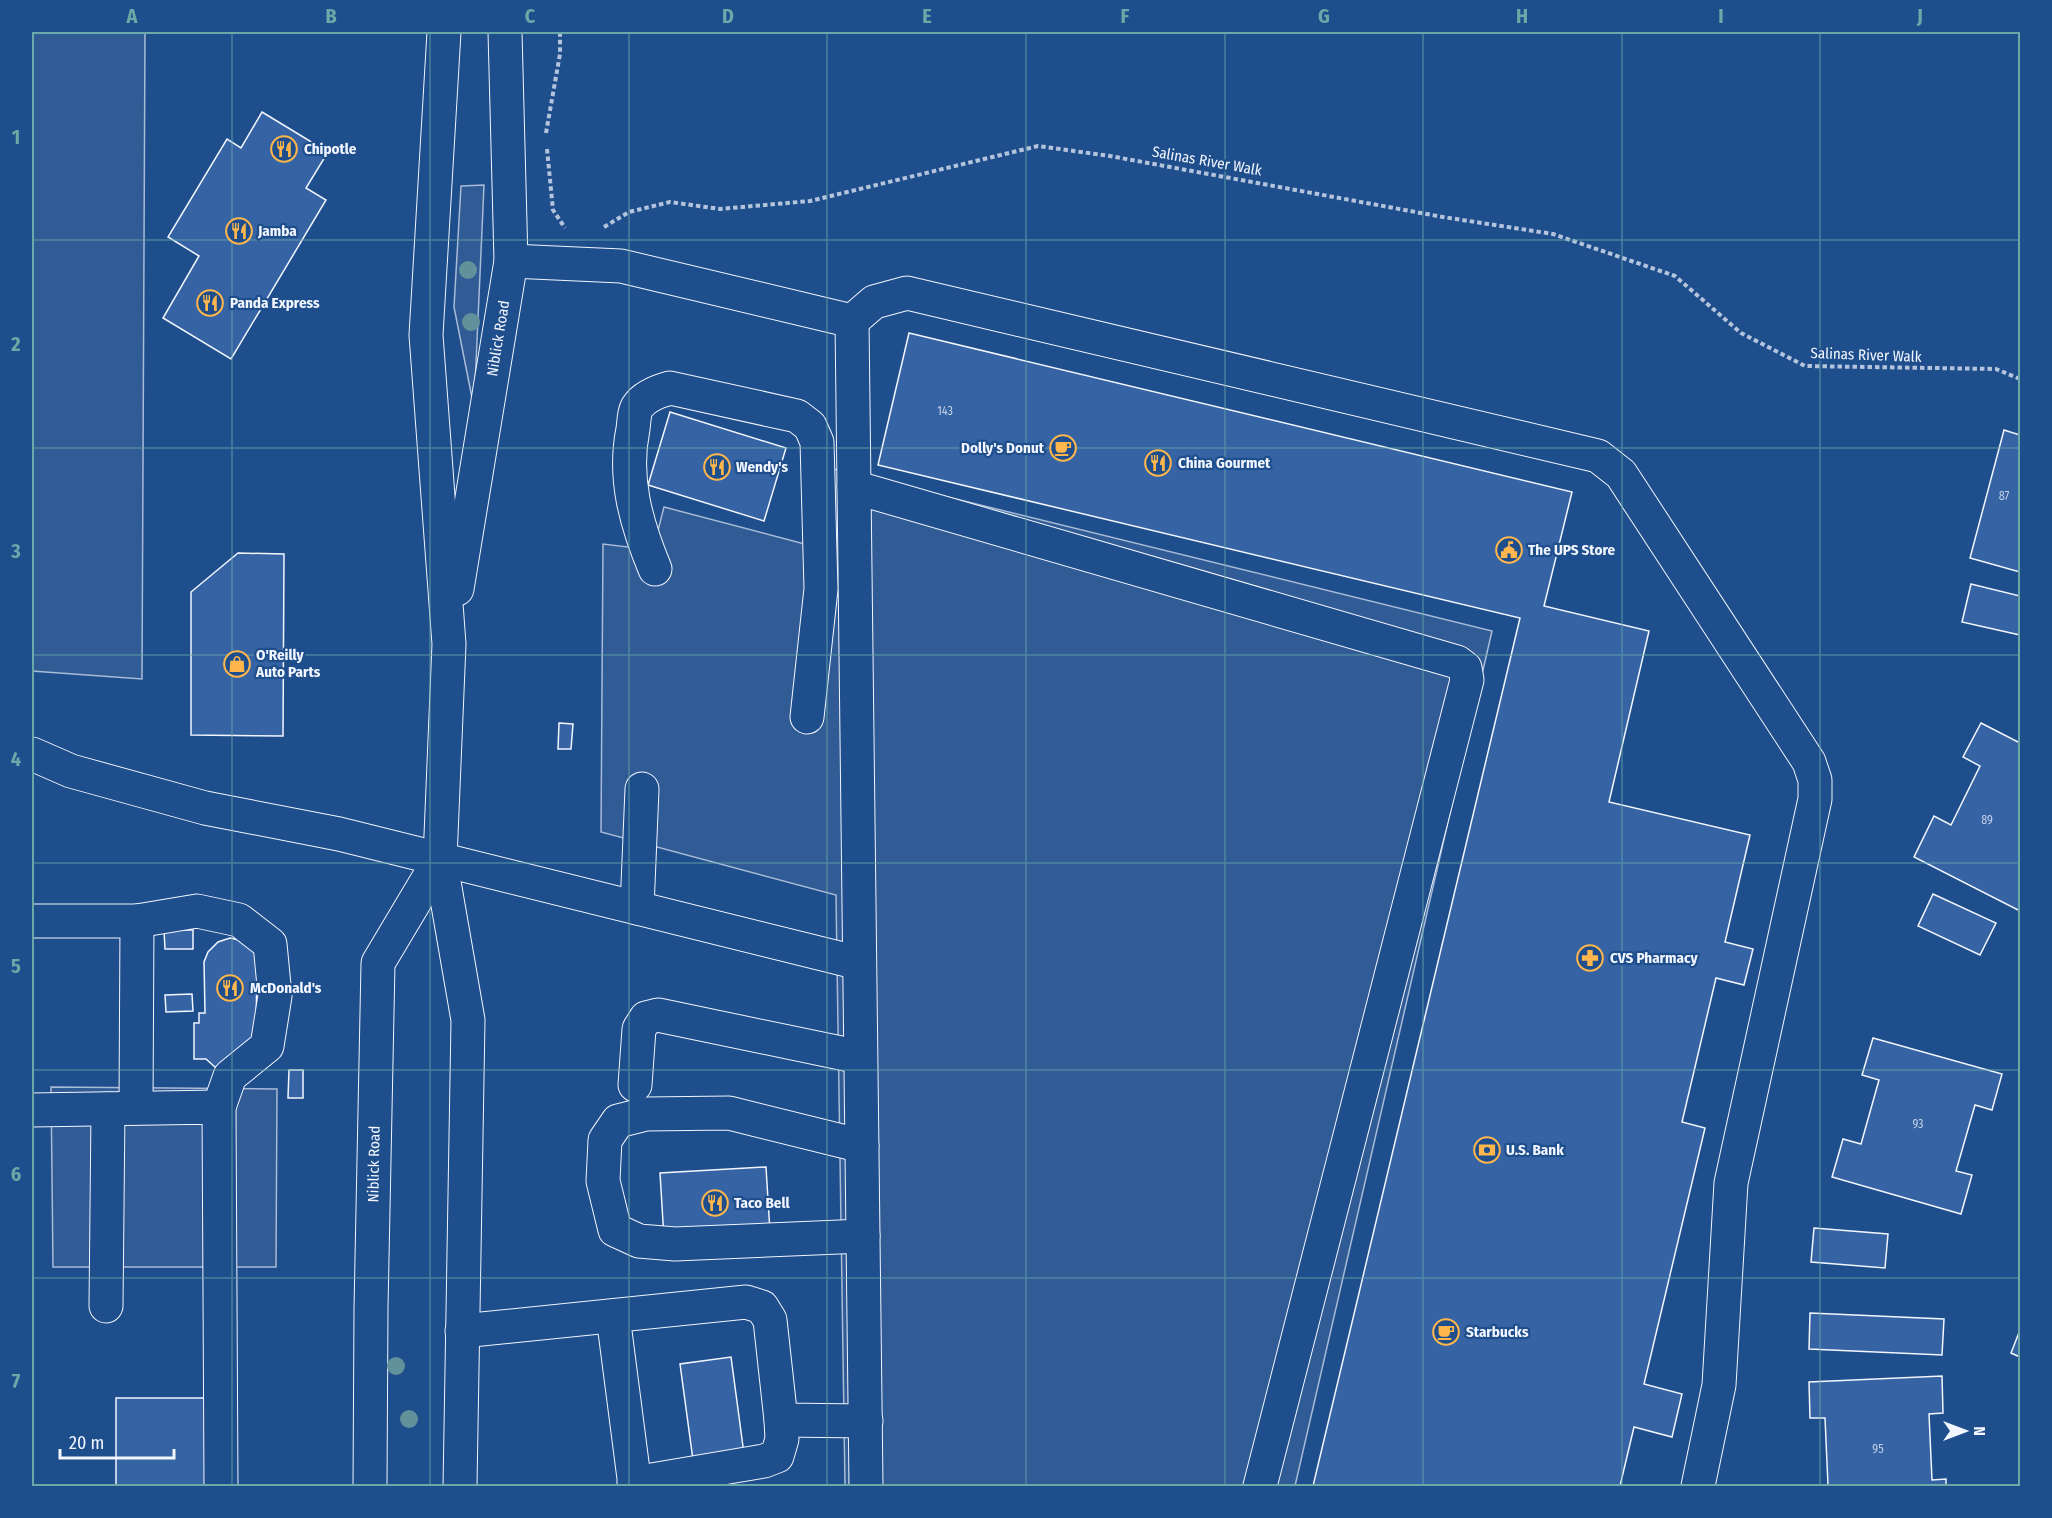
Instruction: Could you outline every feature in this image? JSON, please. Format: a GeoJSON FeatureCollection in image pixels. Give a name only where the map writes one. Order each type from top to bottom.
{"type":"FeatureCollection","features":[{"type":"Feature","properties":{"kind":"main road","name":"Niblick Road"},"geometry":{"type":"LineString","coordinates":[[444,32],[426,336],[448,644],[440,859],[468,1020],[460,1486]]}},
{"type":"Feature","properties":{"kind":"main road","name":"Niblick Road"},"geometry":{"type":"LineString","coordinates":[[448,644],[511,261],[505,32]]}},
{"type":"Feature","properties":{"kind":"main road"},"geometry":{"type":"LineString","coordinates":[[511,261],[621,266],[852,321]]}},
{"type":"Feature","properties":{"kind":"main road"},"geometry":{"type":"LineString","coordinates":[[866,1486],[852,321],[874,302],[907,292],[1598,456],[1621,474],[1809,762],[1815,780],[1815,799],[1731,1183],[1719,1385],[1698,1486]]}},
{"type":"Feature","properties":{"kind":"main road"},"geometry":{"type":"LineString","coordinates":[[655,569],[637,524],[632,496],[631,437],[637,406],[654,392],[670,388],[797,416],[810,426],[817,442],[821,589],[807,717]]}},
{"type":"Feature","properties":{"kind":"main road"},"geometry":{"type":"LineString","coordinates":[[854,487],[1457,662],[1465,668],[1467,680],[1260,1486]]}},
{"type":"Feature","properties":{"kind":"main road"},"geometry":{"type":"LineString","coordinates":[[32,754],[71,771],[205,808],[323,830],[859,963]]}},
{"type":"Feature","properties":{"kind":"main road"},"geometry":{"type":"LineString","coordinates":[[637,908],[642,789]]}},
{"type":"Feature","properties":{"kind":"main road","name":"Niblick Road"},"geometry":{"type":"LineString","coordinates":[[370,1486],[378,963],[440,859]]}},
{"type":"Feature","properties":{"kind":"main road"},"geometry":{"type":"LineString","coordinates":[[32,921],[137,921],[197,911],[239,920],[270,944],[275,996],[267,1046],[230,1076],[219,1107],[221,1486]]}},
{"type":"Feature","properties":{"kind":"main road"},"geometry":{"type":"LineString","coordinates":[[106,1306],[137,921]]}},
{"type":"Feature","properties":{"kind":"main road"},"geometry":{"type":"LineString","coordinates":[[635,1085],[639,1029],[646,1018],[658,1015],[861,1057]]}},
{"type":"Feature","properties":{"kind":"main road"},"geometry":{"type":"LineString","coordinates":[[32,1110],[219,1107]]}},
{"type":"Feature","properties":{"kind":"main road"},"geometry":{"type":"LineString","coordinates":[[862,1146],[729,1113],[646,1114],[618,1121],[605,1140],[603,1181],[615,1230],[639,1241],[675,1244],[863,1236]]}},
{"type":"Feature","properties":{"kind":"main road"},"geometry":{"type":"LineString","coordinates":[[462,1331],[746,1302],[762,1307],[770,1320],[781,1420],[782,1439],[777,1456],[764,1461],[634,1485],[613,1316]]}},
{"type":"Feature","properties":{"kind":"main road"},"geometry":{"type":"LineString","coordinates":[[781,1420],[866,1421]]}},
{"type":"Feature","properties":{"kind":"path"},"geometry":{"type":"LineString","coordinates":[[561,32],[560,54],[546,133],[553,210],[566,229],[574,231]]}},
{"type":"Feature","properties":{"kind":"path","name":"Salinas River Walk"},"geometry":{"type":"LineString","coordinates":[[599,230],[629,212],[670,202],[720,209],[810,201],[1038,146],[1110,156],[1443,217],[1552,234],[1676,276],[1741,333],[1805,366],[1995,369],[2020,379]]}},
{"type":"Feature","properties":{"kind":"shaded area"},"geometry":{"type":"Polygon","coordinates":[[[32,32],[145,32],[142,679],[32,671],[32,32]]]}},
{"type":"Feature","properties":{"kind":"shaded area"},"geometry":{"type":"Polygon","coordinates":[[[484,185],[474,408],[454,307],[461,186],[484,185]]]}},
{"type":"Feature","properties":{"kind":"shaded area"},"geometry":{"type":"Polygon","coordinates":[[[830,468],[1492,631],[1295,1486],[845,1486],[836,895],[601,832],[603,544],[653,550],[664,507],[831,551],[830,468]]]}},
{"type":"Feature","properties":{"kind":"shaded area"},"geometry":{"type":"Polygon","coordinates":[[[51,1087],[277,1089],[276,1267],[53,1267],[51,1087]]]}},
{"type":"Feature","properties":{"kind":"building"},"geometry":{"type":"Polygon","coordinates":[[[262,112],[328,152],[306,188],[326,200],[231,359],[163,318],[199,256],[168,237],[227,139],[241,148],[262,112]]]}},
{"type":"Feature","properties":{"kind":"building"},"geometry":{"type":"Polygon","coordinates":[[[909,333],[1572,492],[1544,606],[1649,631],[1609,802],[1750,835],[1725,942],[1753,949],[1744,985],[1716,978],[1682,1122],[1705,1128],[1644,1384],[1682,1394],[1672,1437],[1634,1427],[1620,1486],[1313,1486],[1520,618],[878,465],[909,333]]]}},
{"type":"Feature","properties":{"kind":"building","name":"Wendy's"},"geometry":{"type":"Polygon","coordinates":[[[670,412],[786,448],[764,521],[648,485],[670,412]]]}},
{"type":"Feature","properties":{"kind":"building"},"geometry":{"type":"Polygon","coordinates":[[[2004,430],[2020,435],[2020,572],[1970,558],[2004,430]]]}},
{"type":"Feature","properties":{"kind":"building","name":"O'Reilly Auto Parts"},"geometry":{"type":"Polygon","coordinates":[[[238,553],[284,554],[283,736],[191,735],[191,592],[238,553]]]}},
{"type":"Feature","properties":{"kind":"building"},"geometry":{"type":"Polygon","coordinates":[[[1971,584],[2020,596],[2020,635],[1962,622],[1971,584]]]}},
{"type":"Feature","properties":{"kind":"building"},"geometry":{"type":"Polygon","coordinates":[[[559,723],[573,724],[571,749],[558,749],[559,723]]]}},
{"type":"Feature","properties":{"kind":"building"},"geometry":{"type":"Polygon","coordinates":[[[1981,723],[2020,743],[2020,911],[1914,857],[1934,816],[1951,825],[1980,766],[1963,757],[1981,723]]]}},
{"type":"Feature","properties":{"kind":"building"},"geometry":{"type":"Polygon","coordinates":[[[1933,894],[1996,923],[1980,955],[1918,926],[1933,894]]]}},
{"type":"Feature","properties":{"kind":"building"},"geometry":{"type":"Polygon","coordinates":[[[164,930],[193,930],[193,949],[165,949],[164,930]]]}},
{"type":"Feature","properties":{"kind":"building","name":"McDonald's"},"geometry":{"type":"Polygon","coordinates":[[[230,938],[244,941],[255,951],[257,963],[256,1033],[225,1066],[215,1067],[206,1059],[194,1059],[194,1023],[199,1023],[199,1013],[205,1013],[204,962],[208,952],[218,942],[230,938]]]}},
{"type":"Feature","properties":{"kind":"building"},"geometry":{"type":"Polygon","coordinates":[[[192,994],[193,1011],[166,1012],[165,995],[192,994]]]}},
{"type":"Feature","properties":{"kind":"building"},"geometry":{"type":"Polygon","coordinates":[[[1873,1038],[2002,1074],[1992,1110],[1975,1105],[1956,1171],[1972,1175],[1961,1214],[1832,1177],[1843,1139],[1861,1144],[1879,1080],[1862,1075],[1873,1038]]]}},
{"type":"Feature","properties":{"kind":"building"},"geometry":{"type":"Polygon","coordinates":[[[289,1070],[303,1070],[303,1098],[288,1098],[289,1070]]]}},
{"type":"Feature","properties":{"kind":"building","name":"Taco Bell"},"geometry":{"type":"Polygon","coordinates":[[[766,1167],[770,1232],[664,1239],[660,1173],[766,1167]]]}},
{"type":"Feature","properties":{"kind":"building"},"geometry":{"type":"Polygon","coordinates":[[[1814,1228],[1888,1234],[1885,1268],[1811,1262],[1814,1228]]]}},
{"type":"Feature","properties":{"kind":"building"},"geometry":{"type":"Polygon","coordinates":[[[1810,1313],[1944,1319],[1942,1355],[1809,1349],[1810,1313]]]}},
{"type":"Feature","properties":{"kind":"building"},"geometry":{"type":"Polygon","coordinates":[[[2020,1330],[2020,1357],[2011,1353],[2020,1330]]]}},
{"type":"Feature","properties":{"kind":"building"},"geometry":{"type":"Polygon","coordinates":[[[731,1357],[744,1454],[693,1460],[680,1364],[731,1357]]]}},
{"type":"Feature","properties":{"kind":"building"},"geometry":{"type":"Polygon","coordinates":[[[1942,1376],[1943,1413],[1929,1414],[1932,1480],[1946,1479],[1946,1486],[1814,1486],[1828,1485],[1825,1418],[1810,1418],[1809,1382],[1942,1376]]]}},
{"type":"Feature","properties":{"kind":"building"},"geometry":{"type":"Polygon","coordinates":[[[116,1398],[208,1398],[208,1486],[116,1486],[116,1398]]]}},
{"type":"Feature","properties":{"kind":"place","name":"Chipotle"},"geometry":{"type":"Point","coordinates":[284,149]}},
{"type":"Feature","properties":{"kind":"place","name":"Jamba"},"geometry":{"type":"Point","coordinates":[239,231]}},
{"type":"Feature","properties":{"kind":"place","name":"Panda Express"},"geometry":{"type":"Point","coordinates":[210,303]}},
{"type":"Feature","properties":{"kind":"place","name":"Dolly's Donut"},"geometry":{"type":"Point","coordinates":[1063,448]}},
{"type":"Feature","properties":{"kind":"place","name":"China Gourmet"},"geometry":{"type":"Point","coordinates":[1158,463]}},
{"type":"Feature","properties":{"kind":"place","name":"Wendy's"},"geometry":{"type":"Point","coordinates":[717,467]}},
{"type":"Feature","properties":{"kind":"place","name":"The UPS Store"},"geometry":{"type":"Point","coordinates":[1509,550]}},
{"type":"Feature","properties":{"kind":"place","name":"O'Reilly Auto Parts"},"geometry":{"type":"Point","coordinates":[237,664]}},
{"type":"Feature","properties":{"kind":"place","name":"CVS Pharmacy"},"geometry":{"type":"Point","coordinates":[1590,958]}},
{"type":"Feature","properties":{"kind":"place","name":"McDonald's"},"geometry":{"type":"Point","coordinates":[230,988]}},
{"type":"Feature","properties":{"kind":"place","name":"U.S. Bank"},"geometry":{"type":"Point","coordinates":[1487,1150]}},
{"type":"Feature","properties":{"kind":"place","name":"Taco Bell"},"geometry":{"type":"Point","coordinates":[715,1203]}},
{"type":"Feature","properties":{"kind":"place","name":"Starbucks"},"geometry":{"type":"Point","coordinates":[1446,1332]}}]}
